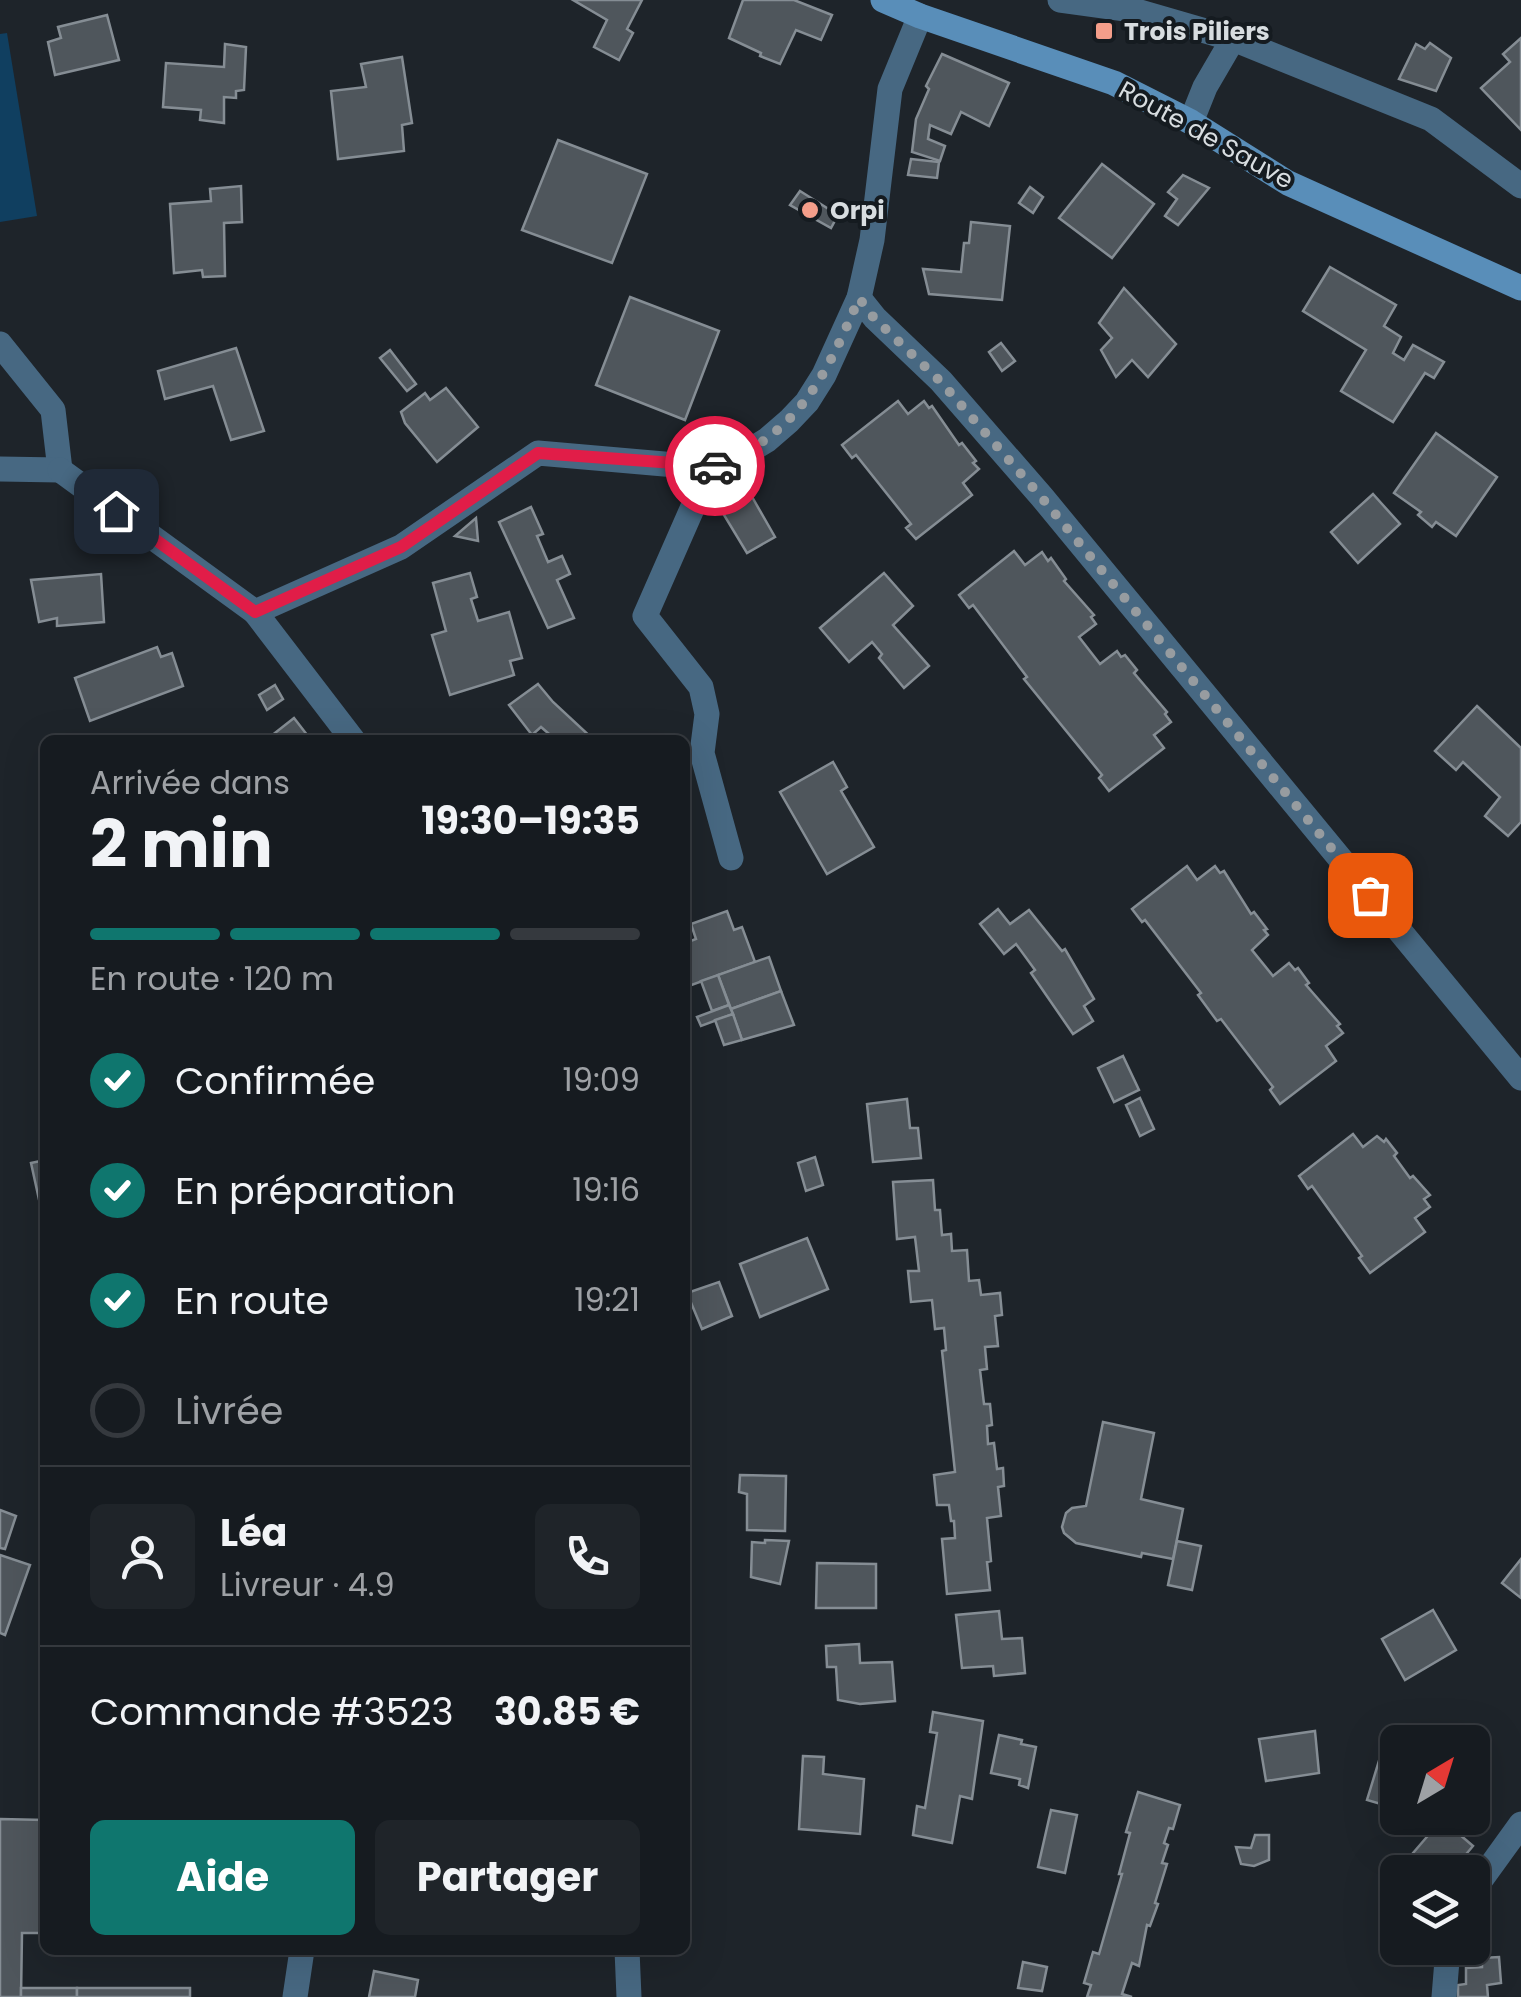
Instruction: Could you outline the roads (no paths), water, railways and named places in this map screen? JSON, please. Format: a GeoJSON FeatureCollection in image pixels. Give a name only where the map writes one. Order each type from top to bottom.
{"type":"FeatureCollection","features":[{"type":"Feature","properties":{"kind":"main road","name":"Route de Sauve"},"geometry":{"type":"LineString","coordinates":[[883,0],[1114,83],[1191,122],[1288,184],[1521,288]]}},
{"type":"Feature","properties":{"kind":"street"},"geometry":{"type":"LineString","coordinates":[[1060,0],[1133,10],[1233,39],[1431,119],[1521,186]]}},
{"type":"Feature","properties":{"kind":"street"},"geometry":{"type":"LineString","coordinates":[[255,612],[401,547],[538,453],[710,468],[768,440],[807,402],[838,349],[859,298],[872,240],[890,89],[920,16]]}},
{"type":"Feature","properties":{"kind":"street"},"geometry":{"type":"LineString","coordinates":[[1191,122],[1205,87],[1233,39]]}},
{"type":"Feature","properties":{"kind":"street"},"geometry":{"type":"LineString","coordinates":[[859,298],[874,318],[941,382],[1042,498],[1521,1078]]}},
{"type":"Feature","properties":{"kind":"street"},"geometry":{"type":"LineString","coordinates":[[0,344],[52,410],[60,470]]}},
{"type":"Feature","properties":{"kind":"street"},"geometry":{"type":"LineString","coordinates":[[710,468],[645,616],[701,688],[708,714],[702,752],[731,858]]}},
{"type":"Feature","properties":{"kind":"street"},"geometry":{"type":"LineString","coordinates":[[0,469],[60,470],[255,612],[350,735]]}},
{"type":"Feature","properties":{"kind":"street"},"geometry":{"type":"LineString","coordinates":[[1490,1867],[1521,1824]]}},
{"type":"Feature","properties":{"kind":"street"},"geometry":{"type":"LineString","coordinates":[[295,1997],[301,1955]]}},
{"type":"Feature","properties":{"kind":"street"},"geometry":{"type":"LineString","coordinates":[[627,1955],[628,1997]]}},
{"type":"Feature","properties":{"kind":"street"},"geometry":{"type":"LineString","coordinates":[[1444,1997],[1447,1965]]}},
{"type":"Feature","properties":{"kind":"place","name":"Trois Piliers"},"geometry":{"type":"Point","coordinates":[1104,31]}},
{"type":"Feature","properties":{"kind":"place","name":"Orpi"},"geometry":{"type":"Point","coordinates":[810,210]}}]}
